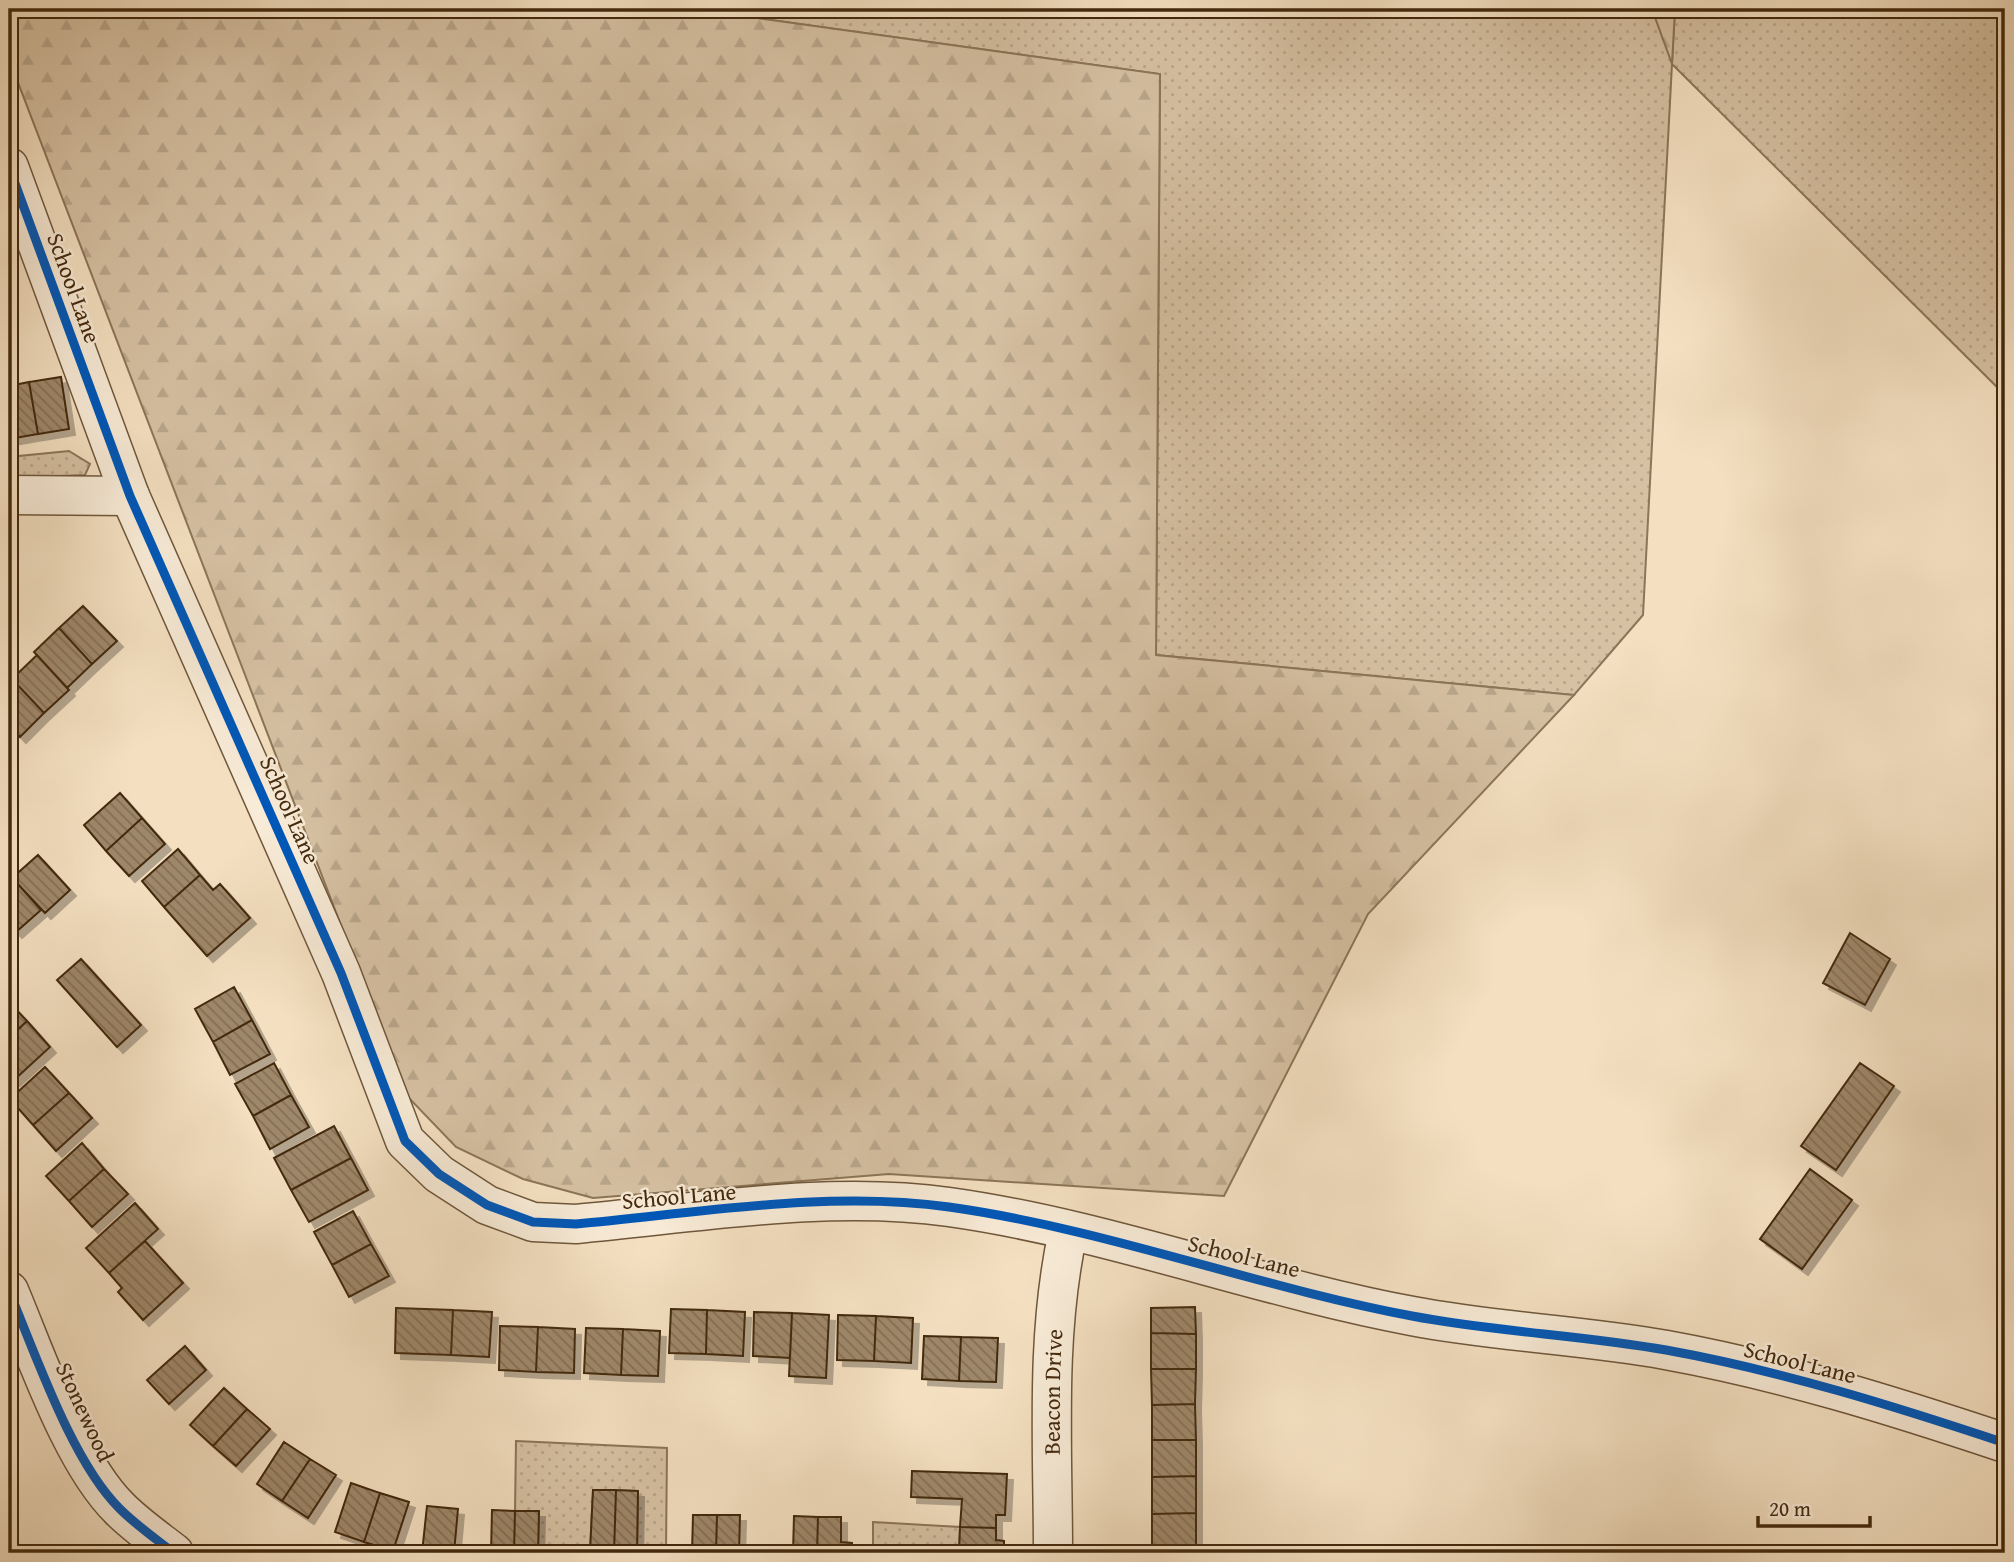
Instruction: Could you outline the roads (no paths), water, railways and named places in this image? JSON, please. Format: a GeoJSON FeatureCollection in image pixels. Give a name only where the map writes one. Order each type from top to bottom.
{"type":"FeatureCollection","features":[{"type":"Feature","properties":{"kind":"street","name":"School Lane"},"geometry":{"type":"LineString","coordinates":[[9,167],[130,496],[341,973],[405,1141],[439,1174],[487,1205],[533,1223],[576,1224],[846,1200],[948,1207],[1068,1231],[1411,1316],[1645,1346],[1721,1362],[1847,1393],[2005,1443]]}},
{"type":"Feature","properties":{"kind":"street"},"geometry":{"type":"LineString","coordinates":[[9,495],[130,496]]}},
{"type":"Feature","properties":{"kind":"street","name":"Beacon Drive"},"geometry":{"type":"LineString","coordinates":[[1053,1553],[1053,1323],[1068,1231]]}},
{"type":"Feature","properties":{"kind":"street","name":"Stonewood"},"geometry":{"type":"LineString","coordinates":[[10,1298],[74,1442],[93,1477],[120,1509],[174,1553]]}}]}
